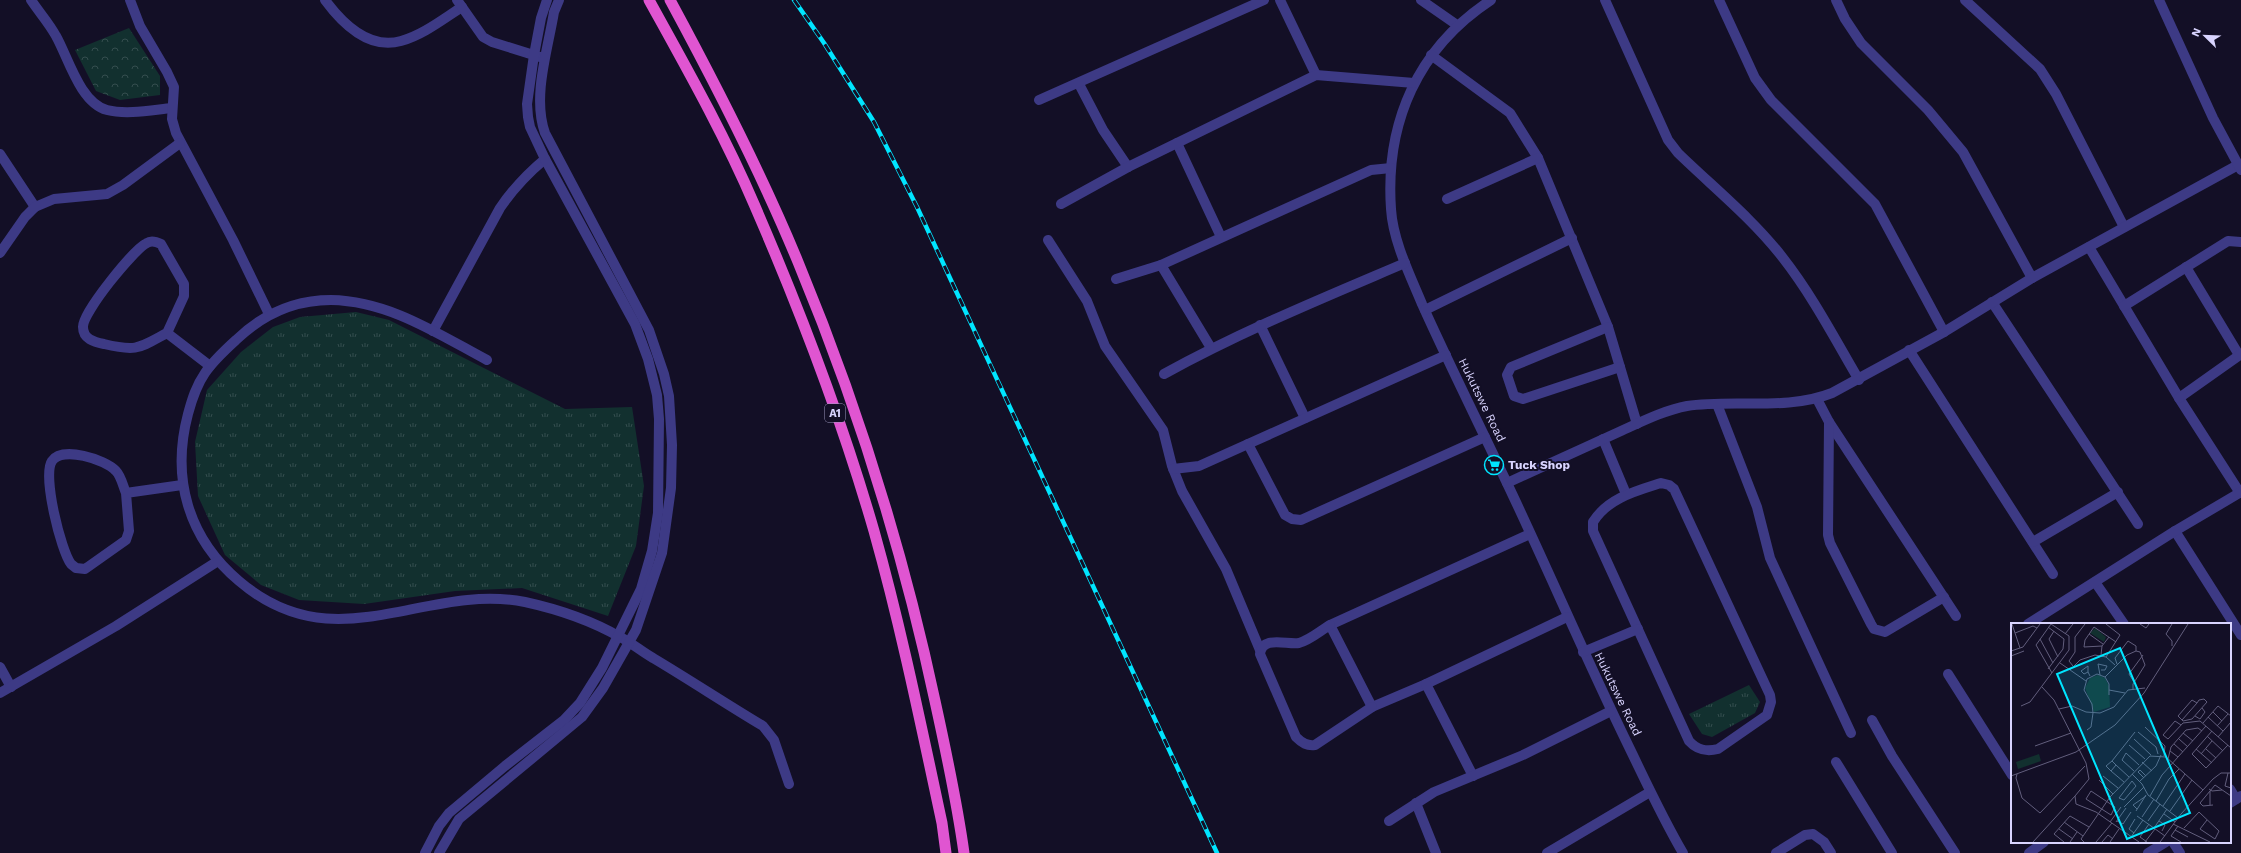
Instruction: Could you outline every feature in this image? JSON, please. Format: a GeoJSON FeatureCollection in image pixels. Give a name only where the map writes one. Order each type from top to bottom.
{"type":"FeatureCollection","features":[{"type":"Feature","properties":{"kind":"highway","name":"A1"},"geometry":{"type":"LineString","coordinates":[[648,0],[703,97],[754,203],[810,342],[844,438],[873,530],[900,630],[942,823],[946,853]]}},
{"type":"Feature","properties":{"kind":"highway","name":"A1"},"geometry":{"type":"LineString","coordinates":[[670,0],[718,88],[798,260],[865,440],[890,521],[923,645],[950,771],[964,853]]}},
{"type":"Feature","properties":{"kind":"street"},"geometry":{"type":"LineString","coordinates":[[31,0],[55,34],[65,52],[70,68],[82,87],[96,104],[106,110],[122,111],[172,108]]}},
{"type":"Feature","properties":{"kind":"street"},"geometry":{"type":"LineString","coordinates":[[130,0],[140,26],[168,72],[174,87],[172,119],[180,142],[233,240],[269,314]]}},
{"type":"Feature","properties":{"kind":"street"},"geometry":{"type":"LineString","coordinates":[[325,0],[350,28],[370,39],[399,42],[416,35],[460,4],[483,37],[492,42],[546,58]]}},
{"type":"Feature","properties":{"kind":"street"},"geometry":{"type":"LineString","coordinates":[[425,853],[439,826],[449,813],[572,713],[602,668],[636,600],[646,576],[658,514],[660,444],[657,395],[648,359],[635,324],[545,159],[530,127],[528,118],[527,104],[534,55],[541,18],[547,0]]}},
{"type":"Feature","properties":{"kind":"street"},"geometry":{"type":"LineString","coordinates":[[439,853],[459,818],[582,717],[603,688],[630,643],[656,573],[665,535],[671,481],[672,432],[669,396],[664,374],[649,330],[543,127],[539,112],[539,101],[554,12],[559,0]]}},
{"type":"Feature","properties":{"kind":"street"},"geometry":{"type":"LineString","coordinates":[[1039,100],[1079,84],[1264,0]]}},
{"type":"Feature","properties":{"kind":"street"},"geometry":{"type":"LineString","coordinates":[[1280,0],[1316,76]]}},
{"type":"Feature","properties":{"kind":"street"},"geometry":{"type":"LineString","coordinates":[[1421,0],[1457,25]]}},
{"type":"Feature","properties":{"kind":"street","name":"Hukutswe Road"},"geometry":{"type":"LineString","coordinates":[[1491,0],[1457,25],[1431,55],[1414,83],[1398,129],[1391,168],[1391,212],[1405,263],[1425,310],[1507,483],[1566,617],[1650,792],[1683,853]]}},
{"type":"Feature","properties":{"kind":"street"},"geometry":{"type":"LineString","coordinates":[[1605,0],[1668,140],[1678,153],[1770,241],[1801,282],[1859,380]]}},
{"type":"Feature","properties":{"kind":"street"},"geometry":{"type":"LineString","coordinates":[[1719,0],[1755,78],[1771,100],[1875,204],[1944,332]]}},
{"type":"Feature","properties":{"kind":"street"},"geometry":{"type":"LineString","coordinates":[[1836,0],[1845,18],[1861,42],[1928,110],[1963,152],[2032,278]]}},
{"type":"Feature","properties":{"kind":"street"},"geometry":{"type":"LineString","coordinates":[[1965,0],[2040,69],[2056,94],[2124,227]]}},
{"type":"Feature","properties":{"kind":"street"},"geometry":{"type":"LineString","coordinates":[[1507,483],[1637,424],[1686,406],[1817,399],[1859,380],[1909,350],[1944,332],[2032,278],[2089,248],[2124,227],[2239,167],[2213,118],[2159,0]]}},
{"type":"Feature","properties":{"kind":"street"},"geometry":{"type":"LineString","coordinates":[[1431,55],[1510,113],[1538,158],[1608,327],[1637,424]]}},
{"type":"Feature","properties":{"kind":"street"},"geometry":{"type":"LineString","coordinates":[[1061,204],[1128,167],[1316,76],[1414,83]]}},
{"type":"Feature","properties":{"kind":"street"},"geometry":{"type":"LineString","coordinates":[[1079,84],[1103,130],[1128,167]]}},
{"type":"Feature","properties":{"kind":"street"},"geometry":{"type":"LineString","coordinates":[[0,253],[25,217],[35,207],[54,199],[108,194],[123,185],[180,142]]}},
{"type":"Feature","properties":{"kind":"street"},"geometry":{"type":"LineString","coordinates":[[1177,144],[1221,236]]}},
{"type":"Feature","properties":{"kind":"street"},"geometry":{"type":"LineString","coordinates":[[0,154],[35,207]]}},
{"type":"Feature","properties":{"kind":"street"},"geometry":{"type":"LineString","coordinates":[[1447,199],[1538,158]]}},
{"type":"Feature","properties":{"kind":"street"},"geometry":{"type":"LineString","coordinates":[[433,331],[504,202],[527,174],[545,159]]}},
{"type":"Feature","properties":{"kind":"street"},"geometry":{"type":"LineString","coordinates":[[1116,279],[1161,265],[1221,236],[1371,170],[1391,168]]}},
{"type":"Feature","properties":{"kind":"street"},"geometry":{"type":"LineString","coordinates":[[1425,310],[1572,238]]}},
{"type":"Feature","properties":{"kind":"street"},"geometry":{"type":"LineString","coordinates":[[1048,240],[1087,301],[1105,346],[1163,430],[1173,469],[1182,491],[1226,569],[1260,650],[1260,654],[1296,737],[1302,743],[1310,746],[1320,743],[1372,706],[1426,684],[1566,617]]}},
{"type":"Feature","properties":{"kind":"street"},"geometry":{"type":"LineString","coordinates":[[2124,306],[2228,241],[2241,242]]}},
{"type":"Feature","properties":{"kind":"street"},"geometry":{"type":"LineString","coordinates":[[151,242],[161,244],[184,284],[184,296],[167,333],[133,349],[93,341],[84,332],[83,326],[85,318],[107,285],[127,261],[146,243],[151,242]]}},
{"type":"Feature","properties":{"kind":"street"},"geometry":{"type":"LineString","coordinates":[[2030,623],[2175,531],[2240,493],[2179,398],[2089,248]]}},
{"type":"Feature","properties":{"kind":"street"},"geometry":{"type":"LineString","coordinates":[[1164,374],[1211,348],[1260,325],[1405,263]]}},
{"type":"Feature","properties":{"kind":"street"},"geometry":{"type":"LineString","coordinates":[[1161,265],[1211,348]]}},
{"type":"Feature","properties":{"kind":"street"},"geometry":{"type":"LineString","coordinates":[[2179,398],[2240,355],[2186,267]]}},
{"type":"Feature","properties":{"kind":"street"},"geometry":{"type":"LineString","coordinates":[[487,360],[433,331],[388,310],[351,302],[312,302],[269,314],[245,331],[210,366],[192,396],[184,430],[181,454],[182,485],[198,531],[218,561],[238,580],[260,597],[296,612],[316,618],[348,620],[380,617],[466,601],[504,599],[528,603],[562,612],[618,636],[763,726],[774,740],[789,784]]}},
{"type":"Feature","properties":{"kind":"street"},"geometry":{"type":"LineString","coordinates":[[1992,302],[2138,524]]}},
{"type":"Feature","properties":{"kind":"street"},"geometry":{"type":"LineString","coordinates":[[1260,325],[1305,418]]}},
{"type":"Feature","properties":{"kind":"street"},"geometry":{"type":"LineString","coordinates":[[1608,327],[1511,367],[1507,375],[1514,396],[1523,400],[1620,367]]}},
{"type":"Feature","properties":{"kind":"street"},"geometry":{"type":"LineString","coordinates":[[167,333],[210,366]]}},
{"type":"Feature","properties":{"kind":"street"},"geometry":{"type":"LineString","coordinates":[[1909,350],[2053,574]]}},
{"type":"Feature","properties":{"kind":"street"},"geometry":{"type":"LineString","coordinates":[[1173,469],[1199,466],[1446,355]]}},
{"type":"Feature","properties":{"kind":"street"},"geometry":{"type":"LineString","coordinates":[[1817,399],[1829,422],[1956,616]]}},
{"type":"Feature","properties":{"kind":"street"},"geometry":{"type":"LineString","coordinates":[[1717,404],[1757,507],[1770,558],[1851,732]]}},
{"type":"Feature","properties":{"kind":"street"},"geometry":{"type":"LineString","coordinates":[[1829,422],[1828,535],[1830,543],[1874,629],[1885,632],[1944,597]]}},
{"type":"Feature","properties":{"kind":"street"},"geometry":{"type":"LineString","coordinates":[[1248,444],[1285,515],[1292,519],[1301,520],[1485,437]]}},
{"type":"Feature","properties":{"kind":"street"},"geometry":{"type":"LineString","coordinates":[[1603,439],[1626,494]]}},
{"type":"Feature","properties":{"kind":"street"},"geometry":{"type":"LineString","coordinates":[[72,453],[108,465],[117,472],[126,492],[129,531],[126,540],[85,569],[76,568],[71,564],[57,525],[50,483],[49,466],[60,455],[72,453]]}},
{"type":"Feature","properties":{"kind":"street"},"geometry":{"type":"LineString","coordinates":[[1661,483],[1669,485],[1674,489],[1770,695],[1771,702],[1767,715],[1718,749],[1710,751],[1694,746],[1689,741],[1593,531],[1593,522],[1597,515],[1626,494],[1661,483]]}},
{"type":"Feature","properties":{"kind":"street"},"geometry":{"type":"LineString","coordinates":[[126,492],[182,485]]}},
{"type":"Feature","properties":{"kind":"street"},"geometry":{"type":"LineString","coordinates":[[2033,542],[2118,492]]}},
{"type":"Feature","properties":{"kind":"street"},"geometry":{"type":"LineString","coordinates":[[2175,531],[2241,635]]}},
{"type":"Feature","properties":{"kind":"street"},"geometry":{"type":"LineString","coordinates":[[1260,650],[1263,646],[1273,642],[1298,643],[1330,625],[1530,534]]}},
{"type":"Feature","properties":{"kind":"street"},"geometry":{"type":"LineString","coordinates":[[0,693],[116,626],[218,561]]}},
{"type":"Feature","properties":{"kind":"street"},"geometry":{"type":"LineString","coordinates":[[2095,582],[2123,623]]}},
{"type":"Feature","properties":{"kind":"street"},"geometry":{"type":"LineString","coordinates":[[1330,625],[1372,706]]}},
{"type":"Feature","properties":{"kind":"street"},"geometry":{"type":"LineString","coordinates":[[1583,652],[1638,629]]}},
{"type":"Feature","properties":{"kind":"street"},"geometry":{"type":"LineString","coordinates":[[0,667],[11,687]]}},
{"type":"Feature","properties":{"kind":"street"},"geometry":{"type":"LineString","coordinates":[[1948,674],[2011,773]]}},
{"type":"Feature","properties":{"kind":"street"},"geometry":{"type":"LineString","coordinates":[[1426,684],[1473,776]]}},
{"type":"Feature","properties":{"kind":"street"},"geometry":{"type":"LineString","coordinates":[[1389,821],[1434,792],[1523,755],[1611,711]]}},
{"type":"Feature","properties":{"kind":"street"},"geometry":{"type":"LineString","coordinates":[[1872,720],[1892,756],[1955,853]]}},
{"type":"Feature","properties":{"kind":"street"},"geometry":{"type":"LineString","coordinates":[[1836,762],[1892,853]]}},
{"type":"Feature","properties":{"kind":"street"},"geometry":{"type":"LineString","coordinates":[[1547,853],[1650,792]]}},
{"type":"Feature","properties":{"kind":"street"},"geometry":{"type":"LineString","coordinates":[[1416,803],[1436,853]]}},
{"type":"Feature","properties":{"kind":"street"},"geometry":{"type":"LineString","coordinates":[[1776,853],[1805,835],[1813,834],[1824,842],[1831,853]]}},
{"type":"Feature","properties":{"kind":"street"},"geometry":{"type":"LineString","coordinates":[[2029,853],[2043,843]]}},
{"type":"Feature","properties":{"kind":"street"},"geometry":{"type":"LineString","coordinates":[[2148,853],[2164,843]]}},
{"type":"Feature","properties":{"kind":"street"},"geometry":{"type":"LineString","coordinates":[[2174,843],[2180,853]]}},
{"type":"Feature","properties":{"kind":"green space"},"geometry":{"type":"Polygon","coordinates":[[[129,28],[160,76],[160,95],[120,100],[96,91],[75,50],[129,28]]]}},
{"type":"Feature","properties":{"kind":"green space"},"geometry":{"type":"Polygon","coordinates":[[[356,312],[389,320],[565,409],[632,407],[644,486],[636,546],[608,616],[522,588],[455,591],[364,604],[299,600],[261,585],[225,555],[198,496],[195,442],[207,390],[241,352],[273,327],[300,317],[356,312]]]}},
{"type":"Feature","properties":{"kind":"green space"},"geometry":{"type":"Polygon","coordinates":[[[1749,685],[1760,702],[1755,713],[1712,737],[1702,734],[1689,714],[1749,685]]]}},
{"type":"Feature","properties":{"kind":"railway"},"geometry":{"type":"LineString","coordinates":[[794,0],[824,43],[874,122],[917,207],[1217,853]]}},
{"type":"Feature","properties":{"kind":"place","name":"Tuck Shop"},"geometry":{"type":"Point","coordinates":[1494,465]}}]}
